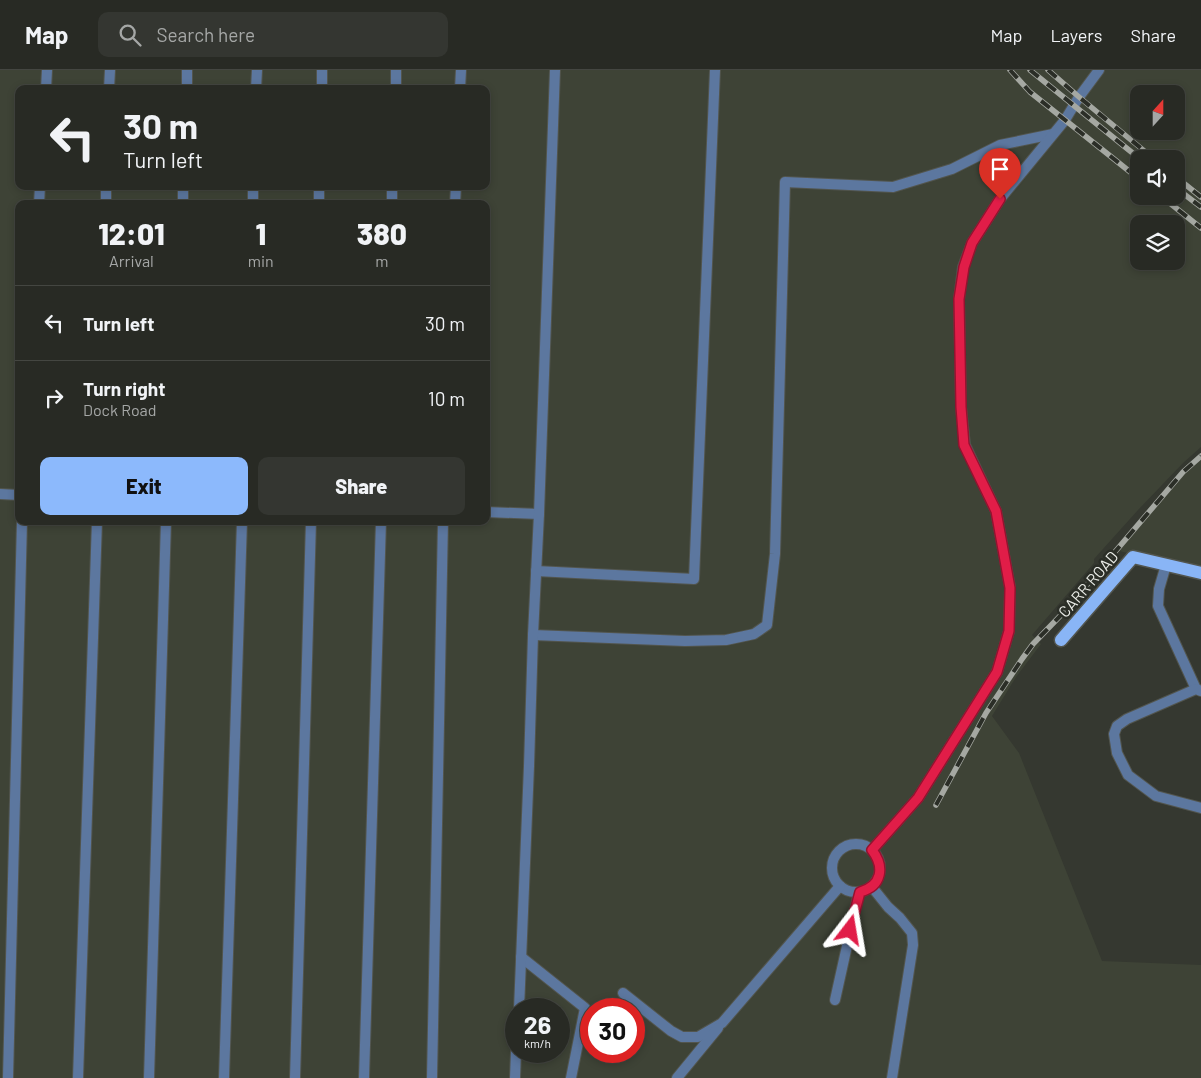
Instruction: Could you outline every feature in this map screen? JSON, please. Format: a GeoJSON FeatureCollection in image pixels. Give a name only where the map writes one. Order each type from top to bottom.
{"type":"FeatureCollection","features":[{"type":"Feature","properties":{"kind":"main road","name":"CARR ROAD"},"geometry":{"type":"LineString","coordinates":[[1061,640],[1133,557],[1201,573]]}},
{"type":"Feature","properties":{"kind":"street"},"geometry":{"type":"LineString","coordinates":[[46,85],[47,70]]}},
{"type":"Feature","properties":{"kind":"street"},"geometry":{"type":"LineString","coordinates":[[109,85],[110,70]]}},
{"type":"Feature","properties":{"kind":"street"},"geometry":{"type":"LineString","coordinates":[[186,85],[187,70]]}},
{"type":"Feature","properties":{"kind":"street"},"geometry":{"type":"LineString","coordinates":[[256,85],[257,70]]}},
{"type":"Feature","properties":{"kind":"street"},"geometry":{"type":"LineString","coordinates":[[322,70],[322,85]]}},
{"type":"Feature","properties":{"kind":"street"},"geometry":{"type":"LineString","coordinates":[[396,70],[396,85]]}},
{"type":"Feature","properties":{"kind":"street"},"geometry":{"type":"LineString","coordinates":[[460,85],[461,70]]}},
{"type":"Feature","properties":{"kind":"street"},"geometry":{"type":"LineString","coordinates":[[519,998],[555,70]]}},
{"type":"Feature","properties":{"kind":"street"},"geometry":{"type":"LineString","coordinates":[[536,571],[694,579],[714,70]]}},
{"type":"Feature","properties":{"kind":"street"},"geometry":{"type":"LineString","coordinates":[[872,850],[918,798],[997,672],[1009,631],[1010,588],[996,511],[964,445],[961,407],[959,299],[964,267],[972,243],[1000,199],[1065,120],[1099,70]]}},
{"type":"Feature","properties":{"kind":"street"},"geometry":{"type":"LineString","coordinates":[[533,635],[685,641],[726,640],[754,634],[767,625],[774,554],[785,182],[893,187],[952,169],[1000,145],[1053,134]]}},
{"type":"Feature","properties":{"kind":"street"},"geometry":{"type":"LineString","coordinates":[[0,494],[15,495]]}},
{"type":"Feature","properties":{"kind":"street"},"geometry":{"type":"LineString","coordinates":[[490,512],[539,514]]}},
{"type":"Feature","properties":{"kind":"street"},"geometry":{"type":"LineString","coordinates":[[8,1078],[22,525]]}},
{"type":"Feature","properties":{"kind":"street"},"geometry":{"type":"LineString","coordinates":[[78,1078],[97,525]]}},
{"type":"Feature","properties":{"kind":"street"},"geometry":{"type":"LineString","coordinates":[[149,1078],[166,525]]}},
{"type":"Feature","properties":{"kind":"street"},"geometry":{"type":"LineString","coordinates":[[224,1078],[242,525]]}},
{"type":"Feature","properties":{"kind":"street"},"geometry":{"type":"LineString","coordinates":[[295,1078],[311,525]]}},
{"type":"Feature","properties":{"kind":"street"},"geometry":{"type":"LineString","coordinates":[[364,1078],[380,525]]}},
{"type":"Feature","properties":{"kind":"street"},"geometry":{"type":"LineString","coordinates":[[432,1078],[443,525]]}},
{"type":"Feature","properties":{"kind":"street"},"geometry":{"type":"LineString","coordinates":[[1166,564],[1159,589],[1158,606],[1198,690],[1127,719],[1117,726],[1114,734],[1117,753],[1128,775],[1156,796],[1201,808]]}},
{"type":"Feature","properties":{"kind":"street"},"geometry":{"type":"LineString","coordinates":[[856,844],[864,845],[872,850],[878,858],[880,865],[880,874],[872,886],[860,892],[851,892],[840,886],[832,872],[836,856],[841,850],[856,844]]}},
{"type":"Feature","properties":{"kind":"street"},"geometry":{"type":"LineString","coordinates":[[677,1078],[840,886]]}},
{"type":"Feature","properties":{"kind":"street"},"geometry":{"type":"LineString","coordinates":[[872,886],[912,933],[913,945],[892,1078]]}},
{"type":"Feature","properties":{"kind":"street"},"geometry":{"type":"LineString","coordinates":[[835,1000],[860,892]]}},
{"type":"Feature","properties":{"kind":"street"},"geometry":{"type":"LineString","coordinates":[[521,957],[585,1008],[571,1078]]}},
{"type":"Feature","properties":{"kind":"street"},"geometry":{"type":"LineString","coordinates":[[623,993],[671,1031],[682,1037],[698,1037],[722,1023]]}},
{"type":"Feature","properties":{"kind":"street"},"geometry":{"type":"LineString","coordinates":[[515,1078],[516,1063]]}},
{"type":"Feature","properties":{"kind":"shaded area"},"geometry":{"type":"Polygon","coordinates":[[[0,70],[1201,70],[1201,447],[1138,510],[1094,559],[1094,563],[1032,635],[1041,644],[1016,677],[992,716],[1019,753],[1102,961],[1201,965],[1201,1078],[0,1078],[0,70]]]}},
{"type":"Feature","properties":{"kind":"shaded area"},"geometry":{"type":"Polygon","coordinates":[[[1201,456],[1201,573],[1116,550],[1183,472],[1201,456]]]}},
{"type":"Feature","properties":{"kind":"railway"},"geometry":{"type":"LineString","coordinates":[[1010,70],[1030,92],[1130,172]]}},
{"type":"Feature","properties":{"kind":"railway"},"geometry":{"type":"LineString","coordinates":[[1030,70],[1130,151]]}},
{"type":"Feature","properties":{"kind":"railway"},"geometry":{"type":"LineString","coordinates":[[1048,70],[1143,150]]}},
{"type":"Feature","properties":{"kind":"railway"},"geometry":{"type":"LineString","coordinates":[[1185,184],[1201,197]]}},
{"type":"Feature","properties":{"kind":"railway"},"geometry":{"type":"LineString","coordinates":[[1185,195],[1201,207]]}},
{"type":"Feature","properties":{"kind":"railway"},"geometry":{"type":"LineString","coordinates":[[1172,205],[1201,228]]}},
{"type":"Feature","properties":{"kind":"railway"},"geometry":{"type":"LineString","coordinates":[[936,805],[986,713],[1033,644],[1062,614],[1183,472],[1201,456]]}},
{"type":"Feature","properties":{"kind":"route"},"geometry":{"type":"LineString","coordinates":[[850,930],[860,892],[872,886],[880,874],[878,858],[872,850],[918,798],[997,672],[1009,631],[1010,588],[996,511],[964,445],[961,407],[959,299],[964,267],[972,243],[1000,199]]}}]}
